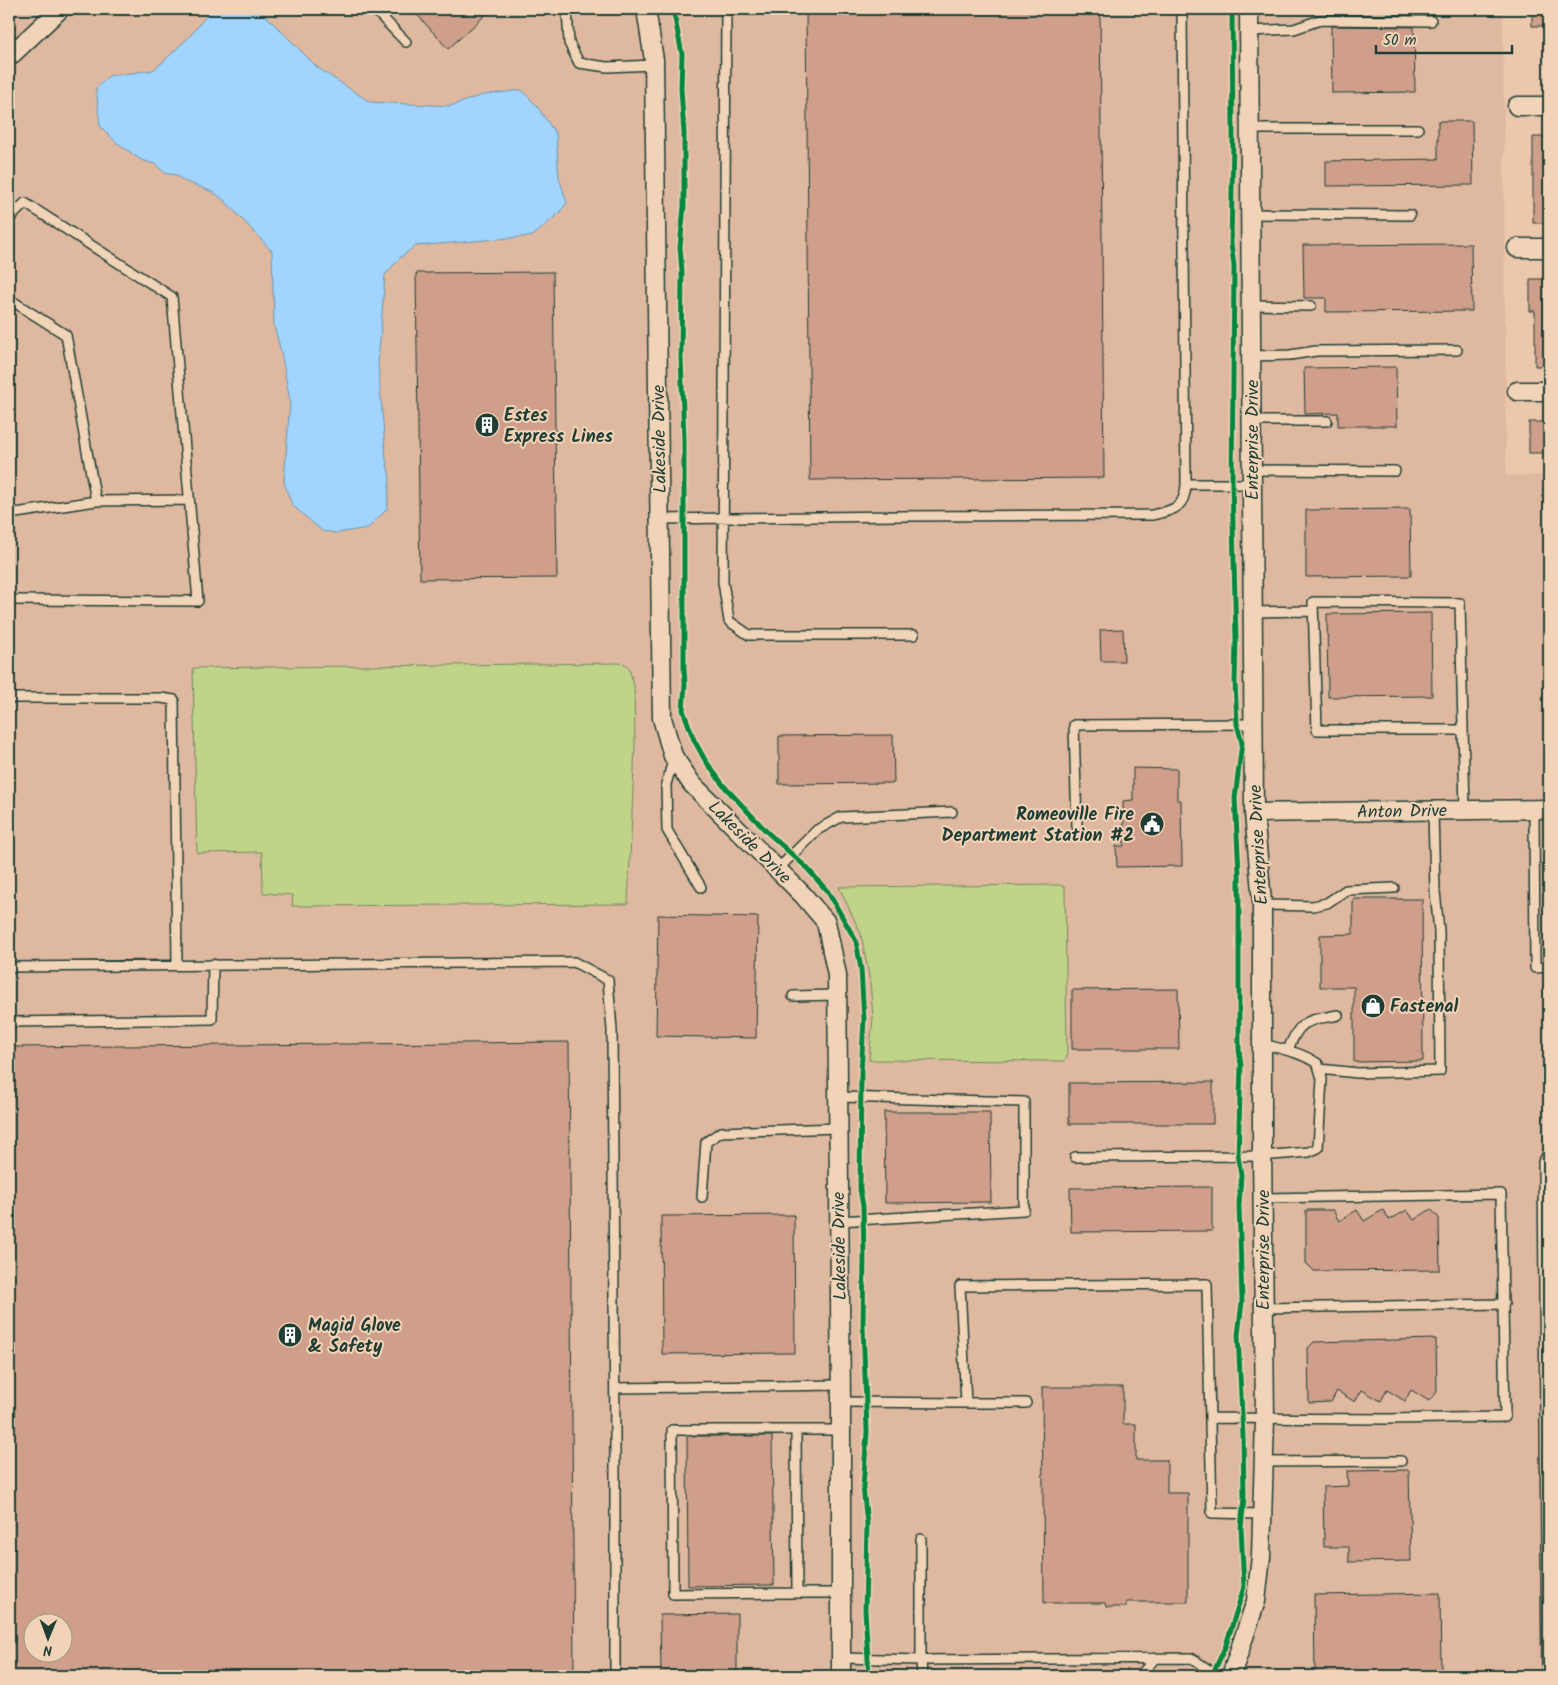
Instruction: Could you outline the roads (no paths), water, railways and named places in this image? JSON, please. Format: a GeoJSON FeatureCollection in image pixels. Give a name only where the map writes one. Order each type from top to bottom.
{"type":"FeatureCollection","features":[{"type":"Feature","properties":{"kind":"street"},"geometry":{"type":"LineString","coordinates":[[9,57],[60,9]]}},
{"type":"Feature","properties":{"kind":"street","name":"Lakeside Drive"},"geometry":{"type":"LineString","coordinates":[[646,9],[654,65],[662,718],[674,757],[692,784],[778,869],[826,922],[837,975],[841,1393],[841,1676]]}},
{"type":"Feature","properties":{"kind":"street","name":"Enterprise Drive"},"geometry":{"type":"LineString","coordinates":[[1231,1676],[1256,1601],[1261,1556],[1265,1419],[1262,1198],[1262,905],[1254,813],[1250,9]]}},
{"type":"Feature","properties":{"kind":"street"},"geometry":{"type":"LineString","coordinates":[[1517,106],[1549,106]]}},
{"type":"Feature","properties":{"kind":"street"},"geometry":{"type":"LineString","coordinates":[[1516,248],[1549,248]]}},
{"type":"Feature","properties":{"kind":"street"},"geometry":{"type":"LineString","coordinates":[[1517,391],[1549,391]]}},
{"type":"Feature","properties":{"kind":"street","name":"Anton Drive"},"geometry":{"type":"LineString","coordinates":[[1254,813],[1542,809]]}},
{"type":"Feature","properties":{"kind":"lane"},"geometry":{"type":"LineString","coordinates":[[374,9],[406,42]]}},
{"type":"Feature","properties":{"kind":"lane"},"geometry":{"type":"LineString","coordinates":[[567,9],[569,43],[579,63],[607,68],[654,65]]}},
{"type":"Feature","properties":{"kind":"lane"},"geometry":{"type":"LineString","coordinates":[[726,9],[723,582],[729,621],[749,635],[914,635]]}},
{"type":"Feature","properties":{"kind":"lane"},"geometry":{"type":"LineString","coordinates":[[660,519],[1152,515],[1174,510],[1185,496],[1186,484],[1182,9]]}},
{"type":"Feature","properties":{"kind":"lane"},"geometry":{"type":"LineString","coordinates":[[1250,31],[1294,29],[1320,20],[1431,21]]}},
{"type":"Feature","properties":{"kind":"lane"},"geometry":{"type":"LineString","coordinates":[[1250,129],[1418,129]]}},
{"type":"Feature","properties":{"kind":"lane"},"geometry":{"type":"LineString","coordinates":[[9,219],[25,203],[172,297],[198,601],[9,600]]}},
{"type":"Feature","properties":{"kind":"lane"},"geometry":{"type":"LineString","coordinates":[[1251,214],[1410,215]]}},
{"type":"Feature","properties":{"kind":"lane"},"geometry":{"type":"LineString","coordinates":[[9,299],[66,335],[96,501]]}},
{"type":"Feature","properties":{"kind":"lane"},"geometry":{"type":"LineString","coordinates":[[1252,305],[1311,306]]}},
{"type":"Feature","properties":{"kind":"lane"},"geometry":{"type":"LineString","coordinates":[[1252,356],[1290,355],[1316,351],[1457,350]]}},
{"type":"Feature","properties":{"kind":"lane"},"geometry":{"type":"LineString","coordinates":[[1252,421],[1327,421]]}},
{"type":"Feature","properties":{"kind":"lane"},"geometry":{"type":"LineString","coordinates":[[1186,484],[1253,477],[1395,471]]}},
{"type":"Feature","properties":{"kind":"lane"},"geometry":{"type":"LineString","coordinates":[[9,514],[96,501],[189,500]]}},
{"type":"Feature","properties":{"kind":"lane"},"geometry":{"type":"LineString","coordinates":[[1463,730],[1317,730],[1312,602],[1460,604],[1465,810]]}},
{"type":"Feature","properties":{"kind":"lane"},"geometry":{"type":"LineString","coordinates":[[1253,612],[1312,611]]}},
{"type":"Feature","properties":{"kind":"lane"},"geometry":{"type":"LineString","coordinates":[[9,698],[161,698],[174,700],[177,964]]}},
{"type":"Feature","properties":{"kind":"lane"},"geometry":{"type":"LineString","coordinates":[[1077,826],[1074,725],[1254,724]]}},
{"type":"Feature","properties":{"kind":"lane"},"geometry":{"type":"LineString","coordinates":[[674,757],[666,784],[667,830],[701,887]]}},
{"type":"Feature","properties":{"kind":"lane"},"geometry":{"type":"LineString","coordinates":[[1542,809],[1535,968],[1549,968]]}},
{"type":"Feature","properties":{"kind":"lane"},"geometry":{"type":"LineString","coordinates":[[1319,1069],[1358,1073],[1440,1071],[1439,931],[1435,891],[1433,811]]}},
{"type":"Feature","properties":{"kind":"lane"},"geometry":{"type":"LineString","coordinates":[[778,869],[817,830],[841,817],[952,812]]}},
{"type":"Feature","properties":{"kind":"lane"},"geometry":{"type":"LineString","coordinates":[[1262,905],[1313,906],[1326,903],[1346,890],[1394,888]]}},
{"type":"Feature","properties":{"kind":"lane"},"geometry":{"type":"LineString","coordinates":[[9,967],[177,964],[574,962],[608,980],[612,1030],[615,1676]]}},
{"type":"Feature","properties":{"kind":"lane"},"geometry":{"type":"LineString","coordinates":[[9,1022],[212,1019],[213,964]]}},
{"type":"Feature","properties":{"kind":"lane"},"geometry":{"type":"LineString","coordinates":[[793,996],[837,995]]}},
{"type":"Feature","properties":{"kind":"lane"},"geometry":{"type":"LineString","coordinates":[[1288,1050],[1294,1033],[1303,1024],[1338,1015]]}},
{"type":"Feature","properties":{"kind":"lane"},"geometry":{"type":"LineString","coordinates":[[1076,1157],[1262,1156],[1309,1152],[1318,1148],[1322,1080],[1318,1064],[1307,1056],[1262,1044]]}},
{"type":"Feature","properties":{"kind":"lane"},"geometry":{"type":"LineString","coordinates":[[838,1097],[1024,1102],[1024,1210],[839,1220]]}},
{"type":"Feature","properties":{"kind":"lane"},"geometry":{"type":"LineString","coordinates":[[702,1197],[706,1142],[721,1132],[839,1128]]}},
{"type":"Feature","properties":{"kind":"lane"},"geometry":{"type":"LineString","coordinates":[[1548,1676],[1543,1162],[1549,1152]]}},
{"type":"Feature","properties":{"kind":"lane"},"geometry":{"type":"LineString","coordinates":[[1210,1418],[1388,1419],[1505,1417],[1501,1194],[1262,1198]]}},
{"type":"Feature","properties":{"kind":"lane"},"geometry":{"type":"LineString","coordinates":[[966,1403],[960,1286],[1207,1284],[1212,1513],[1262,1514]]}},
{"type":"Feature","properties":{"kind":"lane"},"geometry":{"type":"LineString","coordinates":[[1263,1308],[1504,1304]]}},
{"type":"Feature","properties":{"kind":"lane"},"geometry":{"type":"LineString","coordinates":[[615,1388],[841,1393],[966,1403],[1026,1403]]}},
{"type":"Feature","properties":{"kind":"lane"},"geometry":{"type":"LineString","coordinates":[[841,1430],[672,1430],[673,1594],[841,1593]]}},
{"type":"Feature","properties":{"kind":"lane"},"geometry":{"type":"LineString","coordinates":[[796,1430],[797,1593]]}},
{"type":"Feature","properties":{"kind":"lane"},"geometry":{"type":"LineString","coordinates":[[1264,1462],[1401,1461]]}},
{"type":"Feature","properties":{"kind":"lane"},"geometry":{"type":"LineString","coordinates":[[921,1539],[922,1676]]}},
{"type":"Feature","properties":{"kind":"lane"},"geometry":{"type":"LineString","coordinates":[[841,1658],[922,1660],[1191,1658],[1218,1676]]}},
{"type":"Feature","properties":{"kind":"lane"},"geometry":{"type":"LineString","coordinates":[[1140,1676],[1155,1658]]}},
{"type":"Feature","properties":{"kind":"water"},"geometry":{"type":"Polygon","coordinates":[[[212,9],[259,9],[318,68],[370,102],[450,106],[483,95],[522,90],[536,105],[556,134],[559,178],[567,203],[559,213],[533,236],[415,246],[400,258],[385,275],[378,364],[386,459],[390,478],[387,509],[368,528],[337,533],[322,531],[292,505],[284,482],[290,401],[274,326],[272,251],[225,201],[213,192],[184,181],[176,175],[165,173],[155,164],[141,160],[116,142],[100,126],[96,88],[109,76],[153,70],[191,35],[212,9]]]}},
{"type":"Feature","properties":{"kind":"place","name":"Estes Express Lines"},"geometry":{"type":"Point","coordinates":[487,425]}},
{"type":"Feature","properties":{"kind":"place","name":"Romeoville Fire Department Station #2"},"geometry":{"type":"Point","coordinates":[1152,824]}},
{"type":"Feature","properties":{"kind":"place","name":"Fastenal"},"geometry":{"type":"Point","coordinates":[1373,1006]}},
{"type":"Feature","properties":{"kind":"place","name":"Magid Glove & Safety"},"geometry":{"type":"Point","coordinates":[290,1335]}}]}
